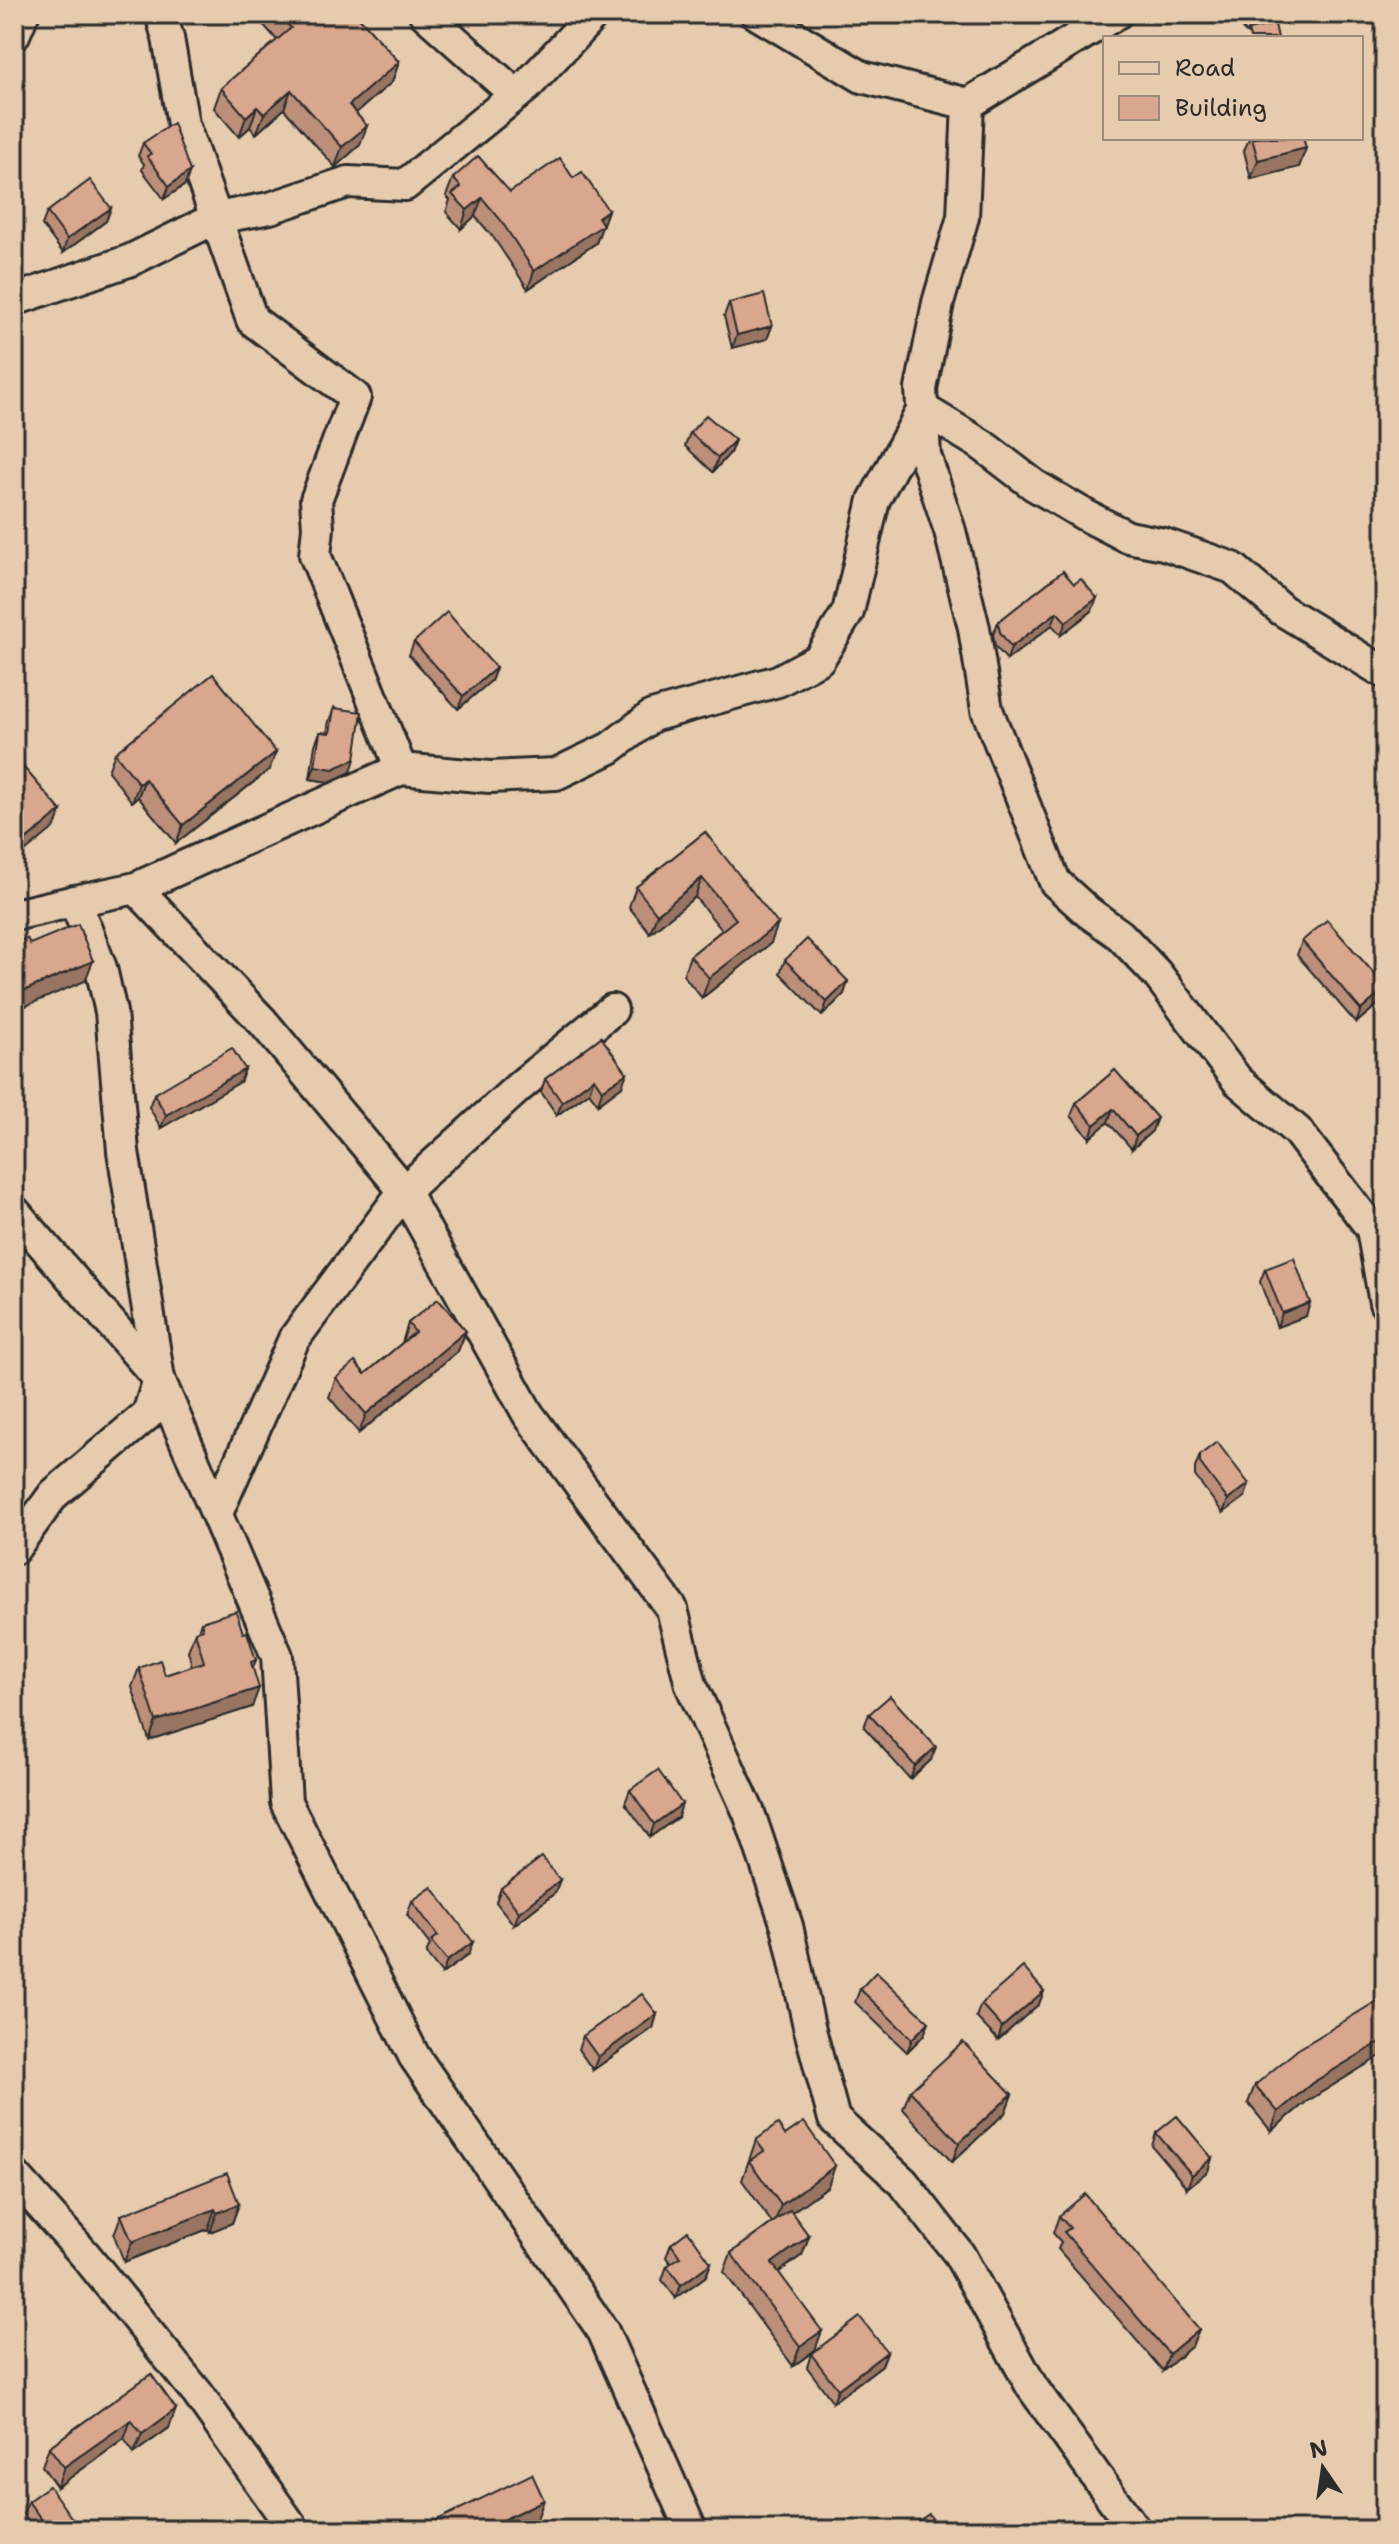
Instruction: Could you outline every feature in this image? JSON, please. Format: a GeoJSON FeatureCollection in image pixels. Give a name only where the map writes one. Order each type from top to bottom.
{"type":"FeatureCollection","features":[{"type":"Feature","properties":{"kind":"street"},"geometry":{"type":"LineString","coordinates":[[14,35],[23,14]]}},
{"type":"Feature","properties":{"kind":"street"},"geometry":{"type":"LineString","coordinates":[[161,14],[183,124],[252,320],[355,397],[316,500],[318,528],[315,555],[401,769]]}},
{"type":"Feature","properties":{"kind":"street"},"geometry":{"type":"LineString","coordinates":[[425,14],[516,95]]}},
{"type":"Feature","properties":{"kind":"street"},"geometry":{"type":"LineString","coordinates":[[14,300],[131,260],[216,218],[270,208],[348,182],[405,185],[516,95],[594,14]]}},
{"type":"Feature","properties":{"kind":"street"},"geometry":{"type":"LineString","coordinates":[[757,14],[862,77],[968,104],[1116,14]]}},
{"type":"Feature","properties":{"kind":"street"},"geometry":{"type":"LineString","coordinates":[[968,104],[963,217],[938,303],[921,389],[925,455],[950,531],[974,628],[987,710],[1055,882],[1120,935],[1157,974],[1238,1081],[1297,1131],[1372,1229],[1385,1303]]}},
{"type":"Feature","properties":{"kind":"street"},"geometry":{"type":"LineString","coordinates":[[923,409],[982,445],[1034,485],[1085,515],[1128,537],[1164,544],[1233,568],[1282,610],[1385,673]]}},
{"type":"Feature","properties":{"kind":"street"},"geometry":{"type":"LineString","coordinates":[[14,915],[136,888],[401,769],[490,777],[556,774],[610,748],[652,716],[778,681],[819,659],[848,612],[874,500],[923,409]]}},
{"type":"Feature","properties":{"kind":"street"},"geometry":{"type":"LineString","coordinates":[[136,888],[263,1022],[404,1191],[528,1414],[672,1609],[691,1685],[749,1813],[787,1926],[834,2119],[903,2182],[959,2254],[1008,2338],[1032,2387],[1135,2530]]}},
{"type":"Feature","properties":{"kind":"street"},"geometry":{"type":"LineString","coordinates":[[75,901],[101,968],[111,1012],[123,1151],[159,1379],[277,1656],[286,1802],[414,2056],[614,2349],[691,2530]]}},
{"type":"Feature","properties":{"kind":"street"},"geometry":{"type":"LineString","coordinates":[[217,1513],[294,1339],[404,1191],[520,1086],[612,1010]]}},
{"type":"Feature","properties":{"kind":"street"},"geometry":{"type":"LineString","coordinates":[[14,1211],[159,1379]]}},
{"type":"Feature","properties":{"kind":"street"},"geometry":{"type":"LineString","coordinates":[[14,1549],[54,1494],[148,1414],[159,1379]]}},
{"type":"Feature","properties":{"kind":"street"},"geometry":{"type":"LineString","coordinates":[[14,2175],[86,2256],[198,2394],[294,2530]]}},
{"type":"Feature","properties":{"kind":"building"},"geometry":{"type":"Polygon","coordinates":[[[279,14],[356,14],[399,62],[349,105],[367,126],[342,147],[291,90],[264,114],[257,107],[246,117],[221,88],[291,28],[279,14]]]}},
{"type":"Feature","properties":{"kind":"building"},"geometry":{"type":"Polygon","coordinates":[[[1275,24],[1278,36],[1250,36],[1248,30],[1275,24]]]}},
{"type":"Feature","properties":{"kind":"building"},"geometry":{"type":"Polygon","coordinates":[[[173,123],[190,171],[169,186],[147,156],[151,154],[143,143],[173,123]]]}},
{"type":"Feature","properties":{"kind":"building"},"geometry":{"type":"Polygon","coordinates":[[[1253,140],[1304,140],[1306,148],[1258,160],[1253,140]]]}},
{"type":"Feature","properties":{"kind":"building"},"geometry":{"type":"Polygon","coordinates":[[[478,156],[510,192],[560,158],[573,178],[582,172],[608,210],[598,217],[603,225],[534,271],[500,219],[482,198],[467,210],[452,194],[461,187],[453,178],[478,156]]]}},
{"type":"Feature","properties":{"kind":"building"},"geometry":{"type":"Polygon","coordinates":[[[90,180],[111,208],[67,239],[47,212],[90,180]]]}},
{"type":"Feature","properties":{"kind":"building"},"geometry":{"type":"Polygon","coordinates":[[[764,294],[772,326],[737,335],[729,303],[764,294]]]}},
{"type":"Feature","properties":{"kind":"building"},"geometry":{"type":"Polygon","coordinates":[[[706,415],[735,440],[718,458],[690,433],[706,415]]]}},
{"type":"Feature","properties":{"kind":"building"},"geometry":{"type":"Polygon","coordinates":[[[1063,571],[1074,584],[1081,579],[1097,598],[1066,622],[1057,612],[1011,647],[1000,632],[998,622],[1063,571]]]}},
{"type":"Feature","properties":{"kind":"building"},"geometry":{"type":"Polygon","coordinates":[[[447,612],[496,668],[463,696],[414,642],[447,612]]]}},
{"type":"Feature","properties":{"kind":"building"},"geometry":{"type":"Polygon","coordinates":[[[213,674],[276,752],[183,825],[145,779],[139,784],[115,753],[213,674]]]}},
{"type":"Feature","properties":{"kind":"building"},"geometry":{"type":"Polygon","coordinates":[[[334,708],[362,712],[355,759],[333,769],[315,766],[320,732],[330,733],[334,708]]]}},
{"type":"Feature","properties":{"kind":"building"},"geometry":{"type":"Polygon","coordinates":[[[14,756],[61,811],[14,850],[14,756]]]}},
{"type":"Feature","properties":{"kind":"building"},"geometry":{"type":"Polygon","coordinates":[[[705,832],[778,924],[709,978],[690,956],[736,919],[702,878],[657,914],[636,887],[705,832]]]}},
{"type":"Feature","properties":{"kind":"building"},"geometry":{"type":"Polygon","coordinates":[[[1327,920],[1385,986],[1361,1010],[1302,941],[1327,920]]]}},
{"type":"Feature","properties":{"kind":"building"},"geometry":{"type":"Polygon","coordinates":[[[78,924],[93,961],[14,995],[14,943],[27,938],[30,944],[78,924]]]}},
{"type":"Feature","properties":{"kind":"building"},"geometry":{"type":"Polygon","coordinates":[[[807,939],[848,981],[827,1002],[785,960],[807,939]]]}},
{"type":"Feature","properties":{"kind":"building"},"geometry":{"type":"Polygon","coordinates":[[[601,1037],[627,1073],[602,1090],[594,1078],[562,1102],[545,1079],[601,1037]]]}},
{"type":"Feature","properties":{"kind":"building"},"geometry":{"type":"Polygon","coordinates":[[[232,1048],[245,1069],[166,1115],[154,1094],[232,1048]]]}},
{"type":"Feature","properties":{"kind":"building"},"geometry":{"type":"Polygon","coordinates":[[[1115,1070],[1157,1118],[1136,1136],[1113,1109],[1094,1125],[1076,1103],[1115,1070]]]}},
{"type":"Feature","properties":{"kind":"building"},"geometry":{"type":"Polygon","coordinates":[[[1294,1258],[1310,1303],[1282,1313],[1265,1269],[1294,1258]]]}},
{"type":"Feature","properties":{"kind":"building"},"geometry":{"type":"Polygon","coordinates":[[[438,1299],[466,1331],[366,1414],[336,1378],[355,1362],[365,1374],[415,1332],[408,1323],[438,1299]]]}},
{"type":"Feature","properties":{"kind":"building"},"geometry":{"type":"Polygon","coordinates":[[[1217,1442],[1249,1484],[1228,1500],[1200,1463],[1200,1455],[1217,1442]]]}},
{"type":"Feature","properties":{"kind":"building"},"geometry":{"type":"Polygon","coordinates":[[[236,1611],[256,1660],[251,1662],[259,1688],[156,1721],[139,1668],[160,1660],[165,1675],[204,1662],[195,1632],[203,1629],[201,1622],[236,1611]]]}},
{"type":"Feature","properties":{"kind":"building"},"geometry":{"type":"Polygon","coordinates":[[[890,1696],[936,1747],[915,1766],[869,1714],[890,1696]]]}},
{"type":"Feature","properties":{"kind":"building"},"geometry":{"type":"Polygon","coordinates":[[[658,1770],[682,1804],[654,1824],[630,1790],[658,1770]]]}},
{"type":"Feature","properties":{"kind":"building"},"geometry":{"type":"Polygon","coordinates":[[[542,1857],[560,1880],[519,1912],[501,1888],[542,1857]]]}},
{"type":"Feature","properties":{"kind":"building"},"geometry":{"type":"Polygon","coordinates":[[[432,1887],[473,1942],[447,1961],[431,1941],[438,1936],[412,1901],[432,1887]]]}},
{"type":"Feature","properties":{"kind":"building"},"geometry":{"type":"Polygon","coordinates":[[[1023,1967],[1044,1991],[1002,2027],[981,2004],[1023,1967]]]}},
{"type":"Feature","properties":{"kind":"building"},"geometry":{"type":"Polygon","coordinates":[[[876,1972],[929,2022],[912,2039],[860,1989],[876,1972]]]}},
{"type":"Feature","properties":{"kind":"building"},"geometry":{"type":"Polygon","coordinates":[[[642,1994],[657,2014],[598,2057],[583,2036],[642,1994]]]}},
{"type":"Feature","properties":{"kind":"building"},"geometry":{"type":"Polygon","coordinates":[[[1385,1996],[1385,2039],[1312,2083],[1278,2112],[1255,2085],[1297,2050],[1385,1996]]]}},
{"type":"Feature","properties":{"kind":"building"},"geometry":{"type":"Polygon","coordinates":[[[963,2042],[1012,2094],[959,2143],[910,2091],[963,2042]]]}},
{"type":"Feature","properties":{"kind":"building"},"geometry":{"type":"Polygon","coordinates":[[[1177,2116],[1212,2158],[1192,2175],[1156,2133],[1177,2116]]]}},
{"type":"Feature","properties":{"kind":"building"},"geometry":{"type":"Polygon","coordinates":[[[804,2122],[835,2166],[781,2205],[749,2161],[764,2151],[756,2140],[778,2124],[785,2135],[804,2122]]]}},
{"type":"Feature","properties":{"kind":"building"},"geometry":{"type":"Polygon","coordinates":[[[227,2173],[239,2204],[217,2213],[215,2209],[132,2242],[121,2215],[227,2173]]]}},
{"type":"Feature","properties":{"kind":"building"},"geometry":{"type":"Polygon","coordinates":[[[1085,2194],[1199,2329],[1169,2354],[1064,2232],[1070,2228],[1059,2216],[1085,2194]]]}},
{"type":"Feature","properties":{"kind":"building"},"geometry":{"type":"Polygon","coordinates":[[[790,2210],[809,2236],[772,2263],[822,2331],[800,2346],[731,2253],[790,2210]]]}},
{"type":"Feature","properties":{"kind":"building"},"geometry":{"type":"Polygon","coordinates":[[[688,2231],[711,2263],[681,2285],[667,2266],[680,2257],[671,2244],[688,2231]]]}},
{"type":"Feature","properties":{"kind":"building"},"geometry":{"type":"Polygon","coordinates":[[[860,2317],[887,2352],[838,2389],[811,2354],[860,2317]]]}},
{"type":"Feature","properties":{"kind":"building"},"geometry":{"type":"Polygon","coordinates":[[[151,2374],[176,2409],[142,2434],[131,2420],[64,2467],[49,2447],[151,2374]]]}},
{"type":"Feature","properties":{"kind":"building"},"geometry":{"type":"Polygon","coordinates":[[[532,2474],[544,2500],[488,2527],[490,2530],[432,2530],[429,2524],[532,2474]]]}},
{"type":"Feature","properties":{"kind":"building"},"geometry":{"type":"Polygon","coordinates":[[[49,2486],[80,2530],[49,2530],[28,2501],[49,2486]]]}},
{"type":"Feature","properties":{"kind":"building"},"geometry":{"type":"Polygon","coordinates":[[[929,2514],[939,2530],[905,2530],[929,2514]]]}}]}
